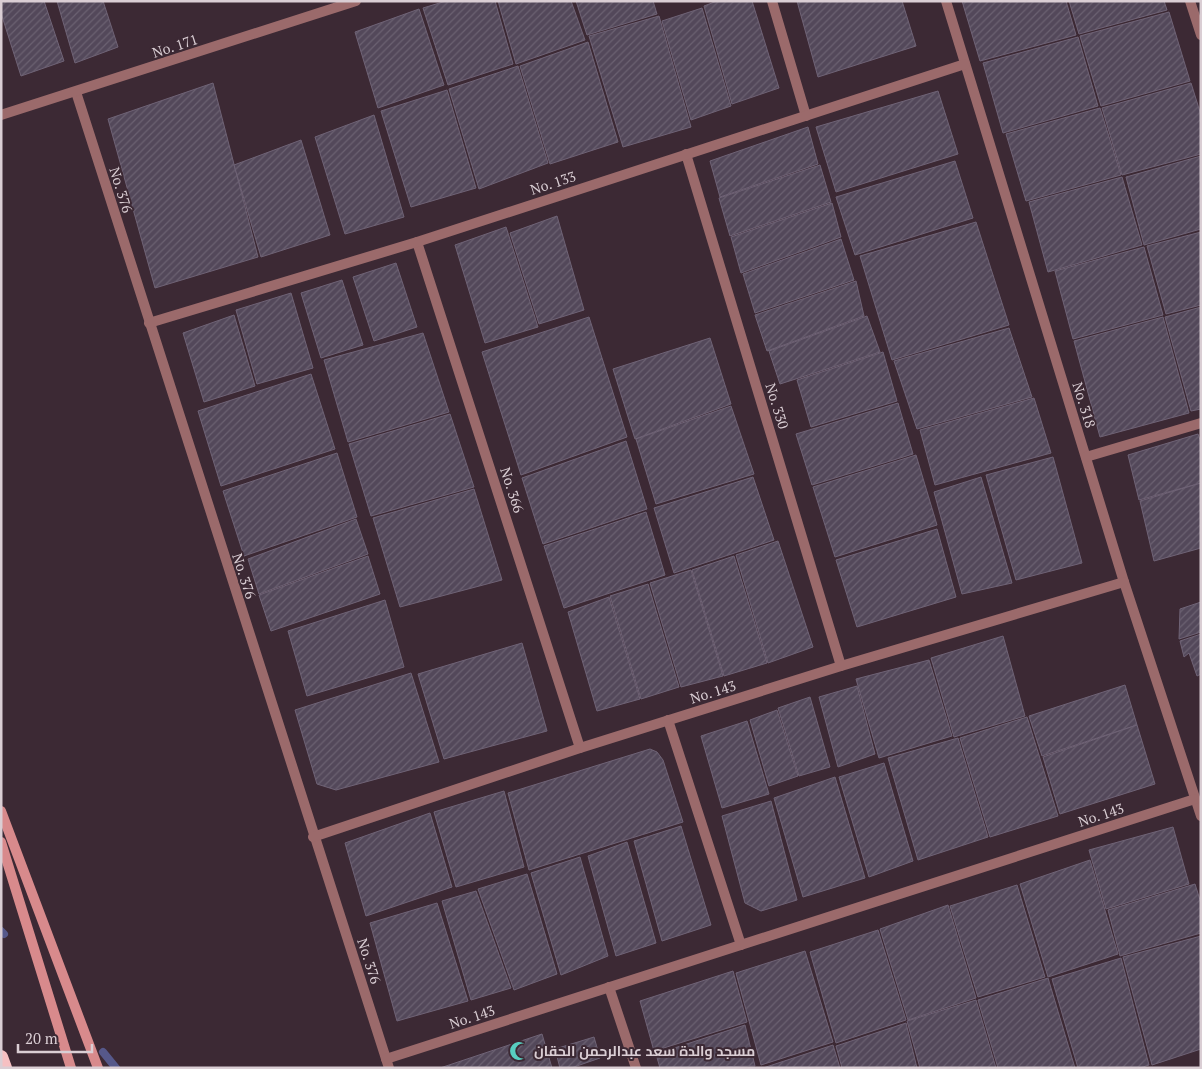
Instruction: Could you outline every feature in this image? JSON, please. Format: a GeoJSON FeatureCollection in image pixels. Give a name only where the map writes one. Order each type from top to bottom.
{"type":"FeatureCollection","features":[{"type":"Feature","properties":{"kind":"highway"},"geometry":{"type":"LineString","coordinates":[[1,1056],[5,1068]]}},
{"type":"Feature","properties":{"kind":"main road"},"geometry":{"type":"LineString","coordinates":[[1,810],[98,1068]]}},
{"type":"Feature","properties":{"kind":"main road"},"geometry":{"type":"LineString","coordinates":[[1,842],[70,1068]]}},
{"type":"Feature","properties":{"kind":"street","name":"No. 171"},"geometry":{"type":"LineString","coordinates":[[1,115],[356,1]]}},
{"type":"Feature","properties":{"kind":"street"},"geometry":{"type":"LineString","coordinates":[[772,1],[806,116]]}},
{"type":"Feature","properties":{"kind":"street","name":"No. 318"},"geometry":{"type":"LineString","coordinates":[[946,1],[1124,582],[1201,816]]}},
{"type":"Feature","properties":{"kind":"street"},"geometry":{"type":"LineString","coordinates":[[1190,1],[1201,35]]}},
{"type":"Feature","properties":{"kind":"street","name":"No. 133"},"geometry":{"type":"LineString","coordinates":[[149,323],[417,242],[965,64]]}},
{"type":"Feature","properties":{"kind":"street","name":"No. 376"},"geometry":{"type":"LineString","coordinates":[[76,92],[313,837],[387,1063]]}},
{"type":"Feature","properties":{"kind":"street","name":"No. 330"},"geometry":{"type":"LineString","coordinates":[[686,154],[841,666]]}},
{"type":"Feature","properties":{"kind":"street","name":"No. 366"},"geometry":{"type":"LineString","coordinates":[[417,242],[580,748]]}},
{"type":"Feature","properties":{"kind":"street"},"geometry":{"type":"LineString","coordinates":[[1086,457],[1201,423]]}},
{"type":"Feature","properties":{"kind":"street","name":"No. 143"},"geometry":{"type":"LineString","coordinates":[[313,837],[668,720],[841,666],[1124,582]]}},
{"type":"Feature","properties":{"kind":"street"},"geometry":{"type":"LineString","coordinates":[[668,720],[741,945]]}},
{"type":"Feature","properties":{"kind":"street","name":"No. 143"},"geometry":{"type":"LineString","coordinates":[[387,1063],[609,987],[1195,799]]}},
{"type":"Feature","properties":{"kind":"street"},"geometry":{"type":"LineString","coordinates":[[609,987],[636,1068]]}},
{"type":"Feature","properties":{"kind":"building"},"geometry":{"type":"Polygon","coordinates":[[[1,1],[44,1],[64,61],[21,76],[1,13],[1,1]]]}},
{"type":"Feature","properties":{"kind":"building"},"geometry":{"type":"Polygon","coordinates":[[[57,1],[103,1],[118,47],[75,63],[57,1]]]}},
{"type":"Feature","properties":{"kind":"building"},"geometry":{"type":"Polygon","coordinates":[[[446,1],[495,1],[513,64],[448,85],[423,8],[446,1]]]}},
{"type":"Feature","properties":{"kind":"building"},"geometry":{"type":"Polygon","coordinates":[[[498,1],[571,1],[585,40],[516,64],[498,1]]]}},
{"type":"Feature","properties":{"kind":"building"},"geometry":{"type":"Polygon","coordinates":[[[576,1],[653,1],[657,14],[587,35],[576,1]]]}},
{"type":"Feature","properties":{"kind":"building"},"geometry":{"type":"Polygon","coordinates":[[[717,1],[752,1],[779,88],[732,104],[704,6],[717,1]]]}},
{"type":"Feature","properties":{"kind":"building"},"geometry":{"type":"Polygon","coordinates":[[[797,1],[902,1],[916,46],[818,77],[797,1]]]}},
{"type":"Feature","properties":{"kind":"building"},"geometry":{"type":"Polygon","coordinates":[[[962,1],[1066,1],[1076,35],[980,61],[962,1]]]}},
{"type":"Feature","properties":{"kind":"building"},"geometry":{"type":"Polygon","coordinates":[[[1069,1],[1164,1],[1167,10],[1079,34],[1069,1]]]}},
{"type":"Feature","properties":{"kind":"building"},"geometry":{"type":"Polygon","coordinates":[[[702,8],[731,106],[691,120],[662,21],[702,8]]]}},
{"type":"Feature","properties":{"kind":"building"},"geometry":{"type":"Polygon","coordinates":[[[419,9],[444,85],[378,108],[355,32],[419,9]]]}},
{"type":"Feature","properties":{"kind":"building"},"geometry":{"type":"Polygon","coordinates":[[[1169,12],[1190,81],[1101,106],[1080,36],[1169,12]]]}},
{"type":"Feature","properties":{"kind":"building"},"geometry":{"type":"Polygon","coordinates":[[[659,16],[691,127],[623,147],[589,36],[659,16]]]}},
{"type":"Feature","properties":{"kind":"building"},"geometry":{"type":"Polygon","coordinates":[[[1078,37],[1098,106],[1003,133],[983,63],[1078,37]]]}},
{"type":"Feature","properties":{"kind":"building"},"geometry":{"type":"Polygon","coordinates":[[[588,42],[618,142],[550,164],[520,66],[588,42]]]}},
{"type":"Feature","properties":{"kind":"building"},"geometry":{"type":"Polygon","coordinates":[[[518,66],[548,163],[479,189],[449,89],[518,66]]]}},
{"type":"Feature","properties":{"kind":"building"},"geometry":{"type":"Polygon","coordinates":[[[213,83],[258,257],[155,288],[108,119],[213,83]]]}},
{"type":"Feature","properties":{"kind":"building"},"geometry":{"type":"Polygon","coordinates":[[[1191,83],[1201,115],[1201,154],[1122,175],[1102,108],[1191,83]]]}},
{"type":"Feature","properties":{"kind":"building"},"geometry":{"type":"Polygon","coordinates":[[[447,90],[476,188],[411,207],[381,111],[447,90]]]}},
{"type":"Feature","properties":{"kind":"building"},"geometry":{"type":"Polygon","coordinates":[[[938,91],[958,154],[836,192],[816,127],[938,91]]]}},
{"type":"Feature","properties":{"kind":"building"},"geometry":{"type":"Polygon","coordinates":[[[1100,108],[1121,175],[1026,201],[1006,134],[1100,108]]]}},
{"type":"Feature","properties":{"kind":"building"},"geometry":{"type":"Polygon","coordinates":[[[374,115],[404,217],[345,234],[315,137],[374,115]]]}},
{"type":"Feature","properties":{"kind":"building"},"geometry":{"type":"Polygon","coordinates":[[[808,127],[818,164],[720,197],[710,161],[808,127]]]}},
{"type":"Feature","properties":{"kind":"building"},"geometry":{"type":"Polygon","coordinates":[[[301,140],[330,235],[261,257],[234,165],[301,140]]]}},
{"type":"Feature","properties":{"kind":"building"},"geometry":{"type":"Polygon","coordinates":[[[1201,156],[1201,229],[1144,245],[1126,177],[1201,156]]]}},
{"type":"Feature","properties":{"kind":"building"},"geometry":{"type":"Polygon","coordinates":[[[955,161],[973,218],[855,255],[836,197],[955,161]]]}},
{"type":"Feature","properties":{"kind":"building"},"geometry":{"type":"Polygon","coordinates":[[[820,165],[831,202],[730,236],[719,198],[820,165]]]}},
{"type":"Feature","properties":{"kind":"building"},"geometry":{"type":"Polygon","coordinates":[[[1122,177],[1142,245],[1048,272],[1029,202],[1122,177]]]}},
{"type":"Feature","properties":{"kind":"building"},"geometry":{"type":"Polygon","coordinates":[[[832,203],[841,237],[741,273],[731,237],[832,203]]]}},
{"type":"Feature","properties":{"kind":"building"},"geometry":{"type":"Polygon","coordinates":[[[557,216],[584,310],[539,324],[510,233],[557,216]]]}},
{"type":"Feature","properties":{"kind":"building"},"geometry":{"type":"Polygon","coordinates":[[[976,222],[1009,325],[892,360],[860,256],[976,222]]]}},
{"type":"Feature","properties":{"kind":"building"},"geometry":{"type":"Polygon","coordinates":[[[506,227],[538,327],[485,343],[455,245],[506,227]]]}},
{"type":"Feature","properties":{"kind":"building"},"geometry":{"type":"Polygon","coordinates":[[[1201,232],[1201,305],[1166,314],[1147,246],[1201,232]]]}},
{"type":"Feature","properties":{"kind":"building"},"geometry":{"type":"Polygon","coordinates":[[[841,239],[854,280],[755,313],[743,274],[841,239]]]}},
{"type":"Feature","properties":{"kind":"building"},"geometry":{"type":"Polygon","coordinates":[[[1144,247],[1163,315],[1073,339],[1055,271],[1144,247]]]}},
{"type":"Feature","properties":{"kind":"building"},"geometry":{"type":"Polygon","coordinates":[[[396,263],[417,327],[374,341],[353,277],[396,263]]]}},
{"type":"Feature","properties":{"kind":"building"},"geometry":{"type":"Polygon","coordinates":[[[342,280],[363,345],[321,358],[301,293],[342,280]]]}},
{"type":"Feature","properties":{"kind":"building"},"geometry":{"type":"Polygon","coordinates":[[[856,281],[864,316],[767,351],[755,315],[856,281]]]}},
{"type":"Feature","properties":{"kind":"building"},"geometry":{"type":"Polygon","coordinates":[[[291,293],[313,368],[257,384],[236,310],[291,293]]]}},
{"type":"Feature","properties":{"kind":"building"},"geometry":{"type":"Polygon","coordinates":[[[1201,307],[1201,409],[1191,411],[1165,317],[1201,307]]]}},
{"type":"Feature","properties":{"kind":"building"},"geometry":{"type":"Polygon","coordinates":[[[234,315],[255,386],[204,402],[183,333],[234,315]]]}},
{"type":"Feature","properties":{"kind":"building"},"geometry":{"type":"Polygon","coordinates":[[[867,316],[880,352],[780,384],[769,351],[867,316]]]}},
{"type":"Feature","properties":{"kind":"building"},"geometry":{"type":"Polygon","coordinates":[[[589,317],[627,437],[521,475],[482,352],[589,317]]]}},
{"type":"Feature","properties":{"kind":"building"},"geometry":{"type":"Polygon","coordinates":[[[1163,317],[1189,413],[1100,437],[1074,341],[1163,317]]]}},
{"type":"Feature","properties":{"kind":"building"},"geometry":{"type":"Polygon","coordinates":[[[1009,328],[1032,397],[917,429],[894,361],[1009,328]]]}},
{"type":"Feature","properties":{"kind":"building"},"geometry":{"type":"Polygon","coordinates":[[[423,333],[449,412],[348,442],[324,360],[423,333]]]}},
{"type":"Feature","properties":{"kind":"building"},"geometry":{"type":"Polygon","coordinates":[[[710,338],[731,404],[635,439],[613,369],[710,338]]]}},
{"type":"Feature","properties":{"kind":"building"},"geometry":{"type":"Polygon","coordinates":[[[883,352],[897,401],[811,427],[797,380],[883,352]]]}},
{"type":"Feature","properties":{"kind":"building"},"geometry":{"type":"Polygon","coordinates":[[[311,374],[335,449],[221,486],[198,411],[311,374]]]}},
{"type":"Feature","properties":{"kind":"building"},"geometry":{"type":"Polygon","coordinates":[[[1034,398],[1051,453],[935,485],[920,430],[1034,398]]]}},
{"type":"Feature","properties":{"kind":"building"},"geometry":{"type":"Polygon","coordinates":[[[898,403],[913,454],[812,485],[796,434],[898,403]]]}},
{"type":"Feature","properties":{"kind":"building"},"geometry":{"type":"Polygon","coordinates":[[[731,406],[754,474],[656,504],[636,439],[731,406]]]}},
{"type":"Feature","properties":{"kind":"building"},"geometry":{"type":"Polygon","coordinates":[[[450,414],[474,487],[371,516],[349,444],[450,414]]]}},
{"type":"Feature","properties":{"kind":"building"},"geometry":{"type":"Polygon","coordinates":[[[1198,434],[1201,443],[1201,483],[1139,500],[1128,455],[1198,434]]]}},
{"type":"Feature","properties":{"kind":"building"},"geometry":{"type":"Polygon","coordinates":[[[626,441],[647,509],[543,544],[522,478],[626,441]]]}},
{"type":"Feature","properties":{"kind":"building"},"geometry":{"type":"Polygon","coordinates":[[[337,453],[357,517],[244,556],[223,491],[337,453]]]}},
{"type":"Feature","properties":{"kind":"building"},"geometry":{"type":"Polygon","coordinates":[[[916,455],[937,525],[835,557],[813,487],[916,455]]]}},
{"type":"Feature","properties":{"kind":"building"},"geometry":{"type":"Polygon","coordinates":[[[1053,457],[1082,563],[1016,580],[986,475],[1053,457]]]}},
{"type":"Feature","properties":{"kind":"building"},"geometry":{"type":"Polygon","coordinates":[[[753,477],[774,540],[674,573],[654,508],[753,477]]]}},
{"type":"Feature","properties":{"kind":"building"},"geometry":{"type":"Polygon","coordinates":[[[981,477],[1012,583],[962,594],[934,492],[981,477]]]}},
{"type":"Feature","properties":{"kind":"building"},"geometry":{"type":"Polygon","coordinates":[[[1201,483],[1201,548],[1154,561],[1140,501],[1201,483]]]}},
{"type":"Feature","properties":{"kind":"building"},"geometry":{"type":"Polygon","coordinates":[[[474,489],[502,580],[400,607],[373,518],[474,489]]]}},
{"type":"Feature","properties":{"kind":"building"},"geometry":{"type":"Polygon","coordinates":[[[646,512],[665,575],[564,608],[544,546],[646,512]]]}},
{"type":"Feature","properties":{"kind":"building"},"geometry":{"type":"Polygon","coordinates":[[[356,519],[368,554],[259,594],[248,559],[356,519]]]}},
{"type":"Feature","properties":{"kind":"building"},"geometry":{"type":"Polygon","coordinates":[[[937,529],[956,597],[857,627],[836,560],[937,529]]]}},
{"type":"Feature","properties":{"kind":"building"},"geometry":{"type":"Polygon","coordinates":[[[778,541],[813,647],[768,663],[736,555],[778,541]]]}},
{"type":"Feature","properties":{"kind":"building"},"geometry":{"type":"Polygon","coordinates":[[[368,556],[380,594],[271,631],[259,595],[368,556]]]}},
{"type":"Feature","properties":{"kind":"building"},"geometry":{"type":"Polygon","coordinates":[[[734,556],[767,663],[724,676],[692,570],[734,556]]]}},
{"type":"Feature","properties":{"kind":"building"},"geometry":{"type":"Polygon","coordinates":[[[691,570],[723,676],[681,687],[650,583],[691,570]]]}},
{"type":"Feature","properties":{"kind":"building"},"geometry":{"type":"Polygon","coordinates":[[[648,584],[679,687],[641,699],[610,596],[648,584]]]}},
{"type":"Feature","properties":{"kind":"building"},"geometry":{"type":"Polygon","coordinates":[[[609,597],[640,699],[597,711],[568,612],[609,597]]]}},
{"type":"Feature","properties":{"kind":"building"},"geometry":{"type":"Polygon","coordinates":[[[385,600],[404,667],[307,696],[288,631],[385,600]]]}},
{"type":"Feature","properties":{"kind":"building"},"geometry":{"type":"Polygon","coordinates":[[[1201,602],[1201,632],[1179,639],[1180,609],[1201,602]]]}},
{"type":"Feature","properties":{"kind":"building"},"geometry":{"type":"Polygon","coordinates":[[[1201,634],[1201,674],[1197,676],[1189,653],[1184,657],[1180,641],[1201,634]]]}},
{"type":"Feature","properties":{"kind":"building"},"geometry":{"type":"Polygon","coordinates":[[[1003,636],[1025,716],[954,737],[931,658],[1003,636]]]}},
{"type":"Feature","properties":{"kind":"building"},"geometry":{"type":"Polygon","coordinates":[[[522,643],[547,731],[444,759],[418,674],[522,643]]]}},
{"type":"Feature","properties":{"kind":"building"},"geometry":{"type":"Polygon","coordinates":[[[929,660],[952,736],[879,758],[856,679],[929,660]]]}},
{"type":"Feature","properties":{"kind":"building"},"geometry":{"type":"Polygon","coordinates":[[[411,673],[439,762],[336,790],[317,784],[295,710],[411,673]]]}},
{"type":"Feature","properties":{"kind":"building"},"geometry":{"type":"Polygon","coordinates":[[[1125,685],[1137,725],[1042,756],[1029,716],[1125,685]]]}},
{"type":"Feature","properties":{"kind":"building"},"geometry":{"type":"Polygon","coordinates":[[[857,686],[875,754],[838,767],[819,697],[857,686]]]}},
{"type":"Feature","properties":{"kind":"building"},"geometry":{"type":"Polygon","coordinates":[[[810,697],[830,767],[799,776],[778,708],[810,697]]]}},
{"type":"Feature","properties":{"kind":"building"},"geometry":{"type":"Polygon","coordinates":[[[777,710],[798,776],[769,786],[750,720],[777,710]]]}},
{"type":"Feature","properties":{"kind":"building"},"geometry":{"type":"Polygon","coordinates":[[[1027,717],[1058,816],[990,837],[960,738],[1027,717]]]}},
{"type":"Feature","properties":{"kind":"building"},"geometry":{"type":"Polygon","coordinates":[[[747,721],[769,794],[722,808],[701,736],[747,721]]]}},
{"type":"Feature","properties":{"kind":"building"},"geometry":{"type":"Polygon","coordinates":[[[1137,725],[1155,784],[1060,814],[1043,757],[1137,725]]]}},
{"type":"Feature","properties":{"kind":"building"},"geometry":{"type":"Polygon","coordinates":[[[958,738],[988,837],[918,860],[888,758],[958,738]]]}},
{"type":"Feature","properties":{"kind":"building"},"geometry":{"type":"Polygon","coordinates":[[[650,749],[657,752],[663,760],[683,822],[529,870],[508,793],[650,749]]]}},
{"type":"Feature","properties":{"kind":"building"},"geometry":{"type":"Polygon","coordinates":[[[884,763],[913,861],[869,877],[839,777],[884,763]]]}},
{"type":"Feature","properties":{"kind":"building"},"geometry":{"type":"Polygon","coordinates":[[[835,777],[865,878],[803,897],[774,798],[835,777]]]}},
{"type":"Feature","properties":{"kind":"building"},"geometry":{"type":"Polygon","coordinates":[[[504,791],[524,867],[456,887],[434,812],[504,791]]]}},
{"type":"Feature","properties":{"kind":"building"},"geometry":{"type":"Polygon","coordinates":[[[771,801],[797,900],[761,911],[745,903],[722,816],[771,801]]]}},
{"type":"Feature","properties":{"kind":"building"},"geometry":{"type":"Polygon","coordinates":[[[430,813],[452,887],[366,916],[345,843],[430,813]]]}},
{"type":"Feature","properties":{"kind":"building"},"geometry":{"type":"Polygon","coordinates":[[[681,826],[711,925],[662,941],[634,841],[681,826]]]}},
{"type":"Feature","properties":{"kind":"building"},"geometry":{"type":"Polygon","coordinates":[[[1173,827],[1189,884],[1106,909],[1089,850],[1173,827]]]}},
{"type":"Feature","properties":{"kind":"building"},"geometry":{"type":"Polygon","coordinates":[[[627,842],[656,943],[616,956],[588,856],[627,842]]]}},
{"type":"Feature","properties":{"kind":"building"},"geometry":{"type":"Polygon","coordinates":[[[580,857],[608,956],[561,975],[531,873],[580,857]]]}},
{"type":"Feature","properties":{"kind":"building"},"geometry":{"type":"Polygon","coordinates":[[[1090,860],[1118,954],[1048,977],[1020,884],[1090,860]]]}},
{"type":"Feature","properties":{"kind":"building"},"geometry":{"type":"Polygon","coordinates":[[[527,874],[557,974],[514,990],[478,889],[527,874]]]}},
{"type":"Feature","properties":{"kind":"building"},"geometry":{"type":"Polygon","coordinates":[[[1195,884],[1201,903],[1201,933],[1120,956],[1108,910],[1195,884]]]}},
{"type":"Feature","properties":{"kind":"building"},"geometry":{"type":"Polygon","coordinates":[[[1017,885],[1045,977],[978,997],[950,906],[1017,885]]]}},
{"type":"Feature","properties":{"kind":"building"},"geometry":{"type":"Polygon","coordinates":[[[476,891],[511,988],[471,1000],[442,901],[476,891]]]}},
{"type":"Feature","properties":{"kind":"building"},"geometry":{"type":"Polygon","coordinates":[[[437,903],[468,1001],[397,1021],[370,923],[437,903]]]}},
{"type":"Feature","properties":{"kind":"building"},"geometry":{"type":"Polygon","coordinates":[[[948,905],[976,998],[908,1020],[880,929],[948,905]]]}},
{"type":"Feature","properties":{"kind":"building"},"geometry":{"type":"Polygon","coordinates":[[[878,930],[906,1020],[836,1043],[810,952],[878,930]]]}},
{"type":"Feature","properties":{"kind":"building"},"geometry":{"type":"Polygon","coordinates":[[[1201,936],[1201,1049],[1152,1065],[1123,957],[1201,936]]]}},
{"type":"Feature","properties":{"kind":"building"},"geometry":{"type":"Polygon","coordinates":[[[805,951],[833,1042],[761,1065],[736,973],[805,951]]]}},
{"type":"Feature","properties":{"kind":"building"},"geometry":{"type":"Polygon","coordinates":[[[1121,958],[1149,1065],[1140,1068],[1078,1068],[1052,979],[1121,958]]]}},
{"type":"Feature","properties":{"kind":"building"},"geometry":{"type":"Polygon","coordinates":[[[733,971],[747,1022],[654,1051],[640,1001],[733,971]]]}},
{"type":"Feature","properties":{"kind":"building"},"geometry":{"type":"Polygon","coordinates":[[[1048,978],[1075,1068],[998,1068],[978,1000],[1048,978]]]}},
{"type":"Feature","properties":{"kind":"building"},"geometry":{"type":"Polygon","coordinates":[[[976,1000],[996,1068],[920,1068],[907,1021],[976,1000]]]}},
{"type":"Feature","properties":{"kind":"building"},"geometry":{"type":"Polygon","coordinates":[[[906,1023],[917,1068],[842,1068],[836,1046],[906,1023]]]}},
{"type":"Feature","properties":{"kind":"building"},"geometry":{"type":"Polygon","coordinates":[[[745,1025],[755,1066],[660,1068],[656,1054],[745,1025]]]}},
{"type":"Feature","properties":{"kind":"building","name":"مسجد والدة سعد عبدالرحمن الحقان"},"geometry":{"type":"Polygon","coordinates":[[[542,1034],[552,1068],[440,1068],[542,1034]]]}},
{"type":"Feature","properties":{"kind":"building"},"geometry":{"type":"Polygon","coordinates":[[[594,1037],[600,1058],[571,1068],[560,1068],[555,1049],[594,1037]]]}},
{"type":"Feature","properties":{"kind":"building"},"geometry":{"type":"Polygon","coordinates":[[[833,1045],[840,1068],[763,1068],[833,1045]]]}},
{"type":"Feature","properties":{"kind":"waterway"},"geometry":{"type":"LineString","coordinates":[[1,931],[4,934]]}},
{"type":"Feature","properties":{"kind":"waterway"},"geometry":{"type":"LineString","coordinates":[[103,1052],[116,1068]]}},
{"type":"Feature","properties":{"kind":"place","name":"مسجد والدة سعد عبدالرحمن الحقان"},"geometry":{"type":"Point","coordinates":[519,1051]}}]}
